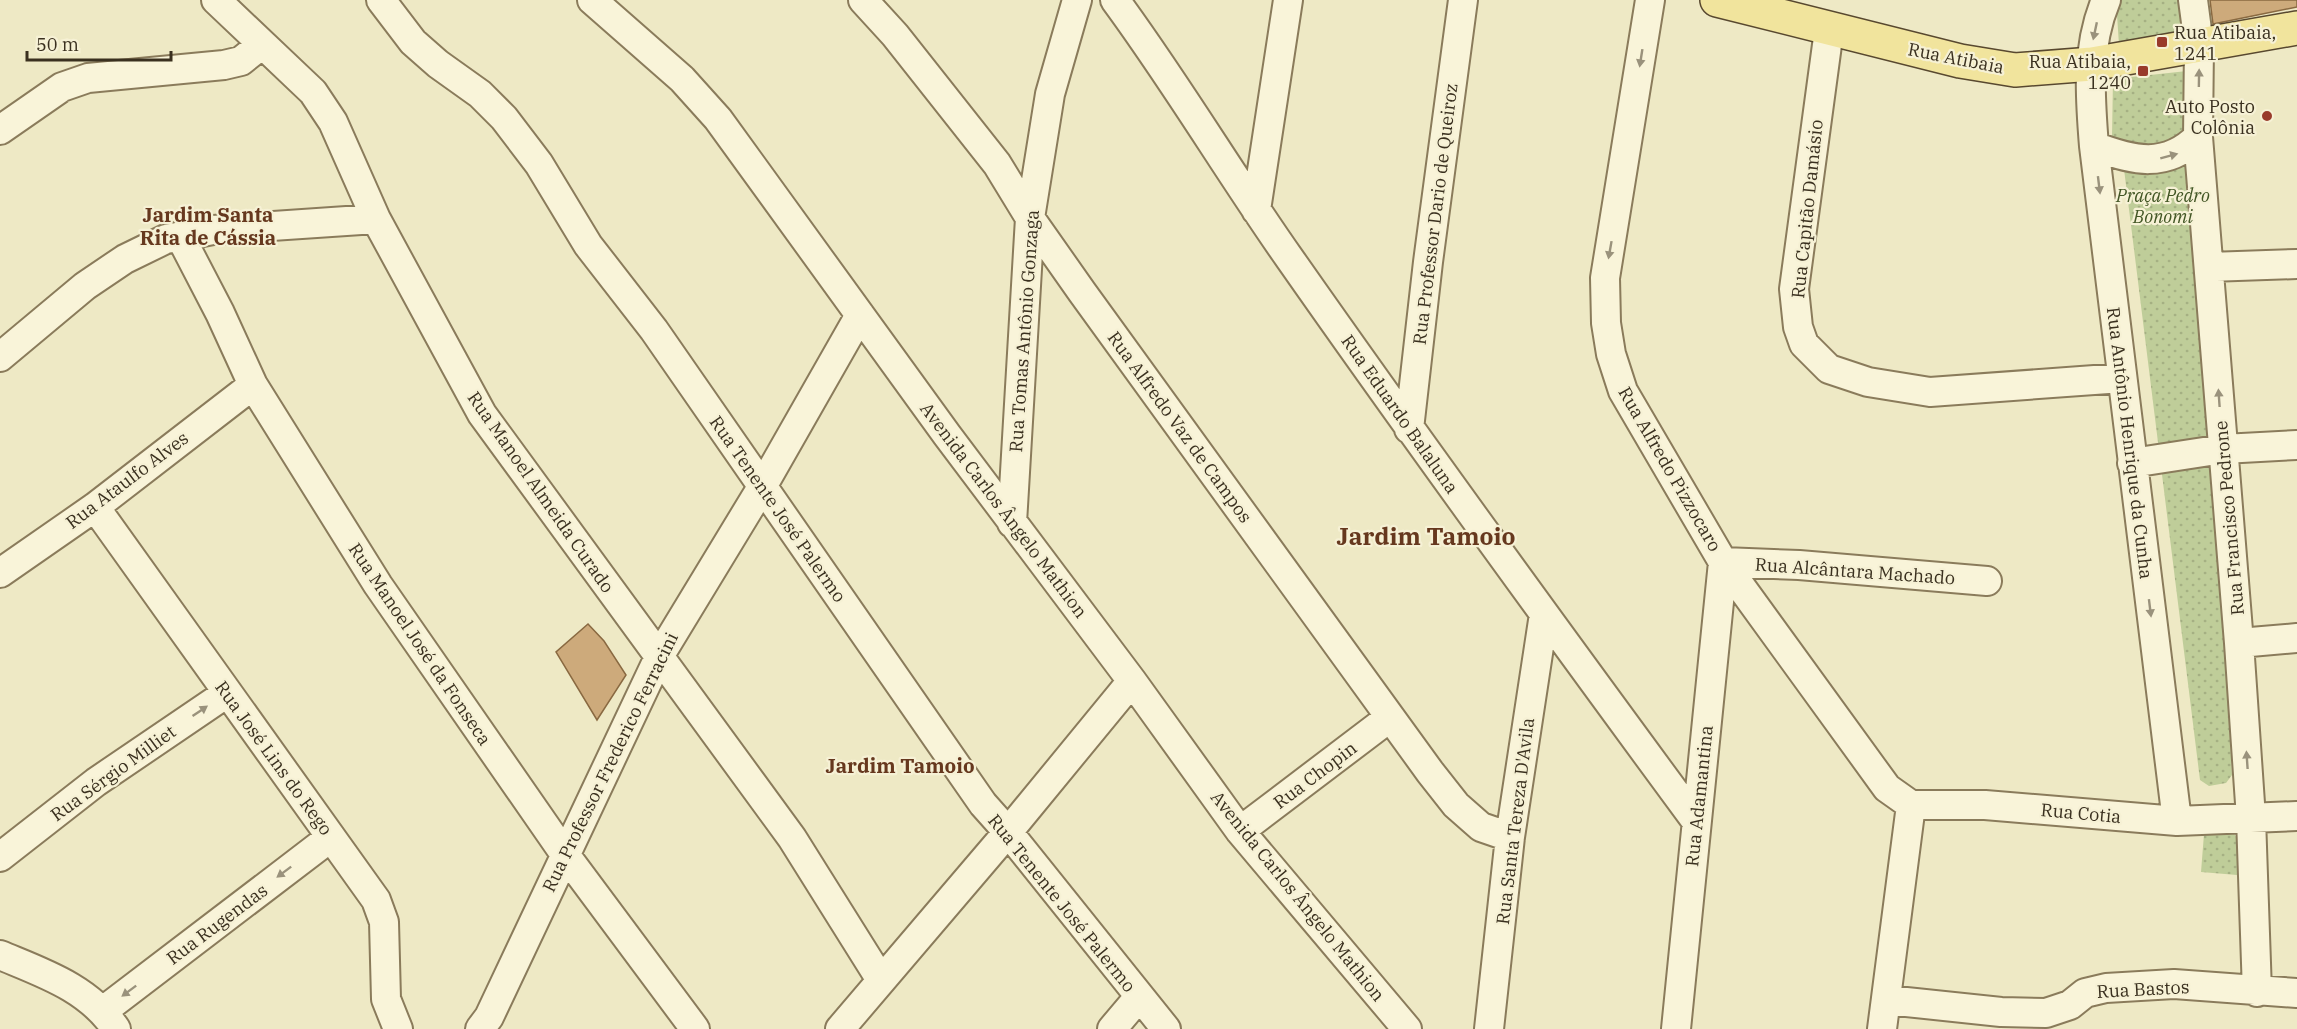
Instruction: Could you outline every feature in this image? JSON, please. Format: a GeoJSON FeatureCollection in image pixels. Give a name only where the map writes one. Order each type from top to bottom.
{"type":"FeatureCollection","features":[{"type":"Feature","properties":{"kind":"main road","name":"Rua Atibaia"},"geometry":{"type":"LineString","coordinates":[[1717,0],[1828,30],[1960,61],[2015,70],[2091,64],[2297,28]]}},
{"type":"Feature","properties":{"kind":"street","name":"Rua Manoel Almeida Curado"},"geometry":{"type":"LineString","coordinates":[[216,0],[261,45],[300,78],[333,122],[376,219],[482,414],[792,838],[881,980]]}},
{"type":"Feature","properties":{"kind":"street","name":"Rua Tenente José Palermo"},"geometry":{"type":"LineString","coordinates":[[381,0],[413,42],[438,64],[480,94],[504,118],[539,164],[588,245],[654,330],[983,804],[1166,1029]]}},
{"type":"Feature","properties":{"kind":"street","name":"Avenida Carlos Ângelo Mathion"},"geometry":{"type":"LineString","coordinates":[[592,0],[682,79],[718,119],[1240,831],[1407,1029]]}},
{"type":"Feature","properties":{"kind":"street","name":"Rua Alfredo Vaz de Campos"},"geometry":{"type":"LineString","coordinates":[[863,0],[956,110],[997,164],[1030,218],[1389,718],[1456,805],[1481,827],[1510,837]]}},
{"type":"Feature","properties":{"kind":"street","name":"Rua Tomas Antônio Gonzaga"},"geometry":{"type":"LineString","coordinates":[[1012,523],[1030,218],[1050,94],[1077,0]]}},
{"type":"Feature","properties":{"kind":"street","name":"Rua Eduardo Balaluna"},"geometry":{"type":"LineString","coordinates":[[1115,0],[1154,53],[1256,210],[1409,429],[1695,821]]}},
{"type":"Feature","properties":{"kind":"street"},"geometry":{"type":"LineString","coordinates":[[1256,210],[1288,0]]}},
{"type":"Feature","properties":{"kind":"street","name":"Rua Professor Dario de Queiroz"},"geometry":{"type":"LineString","coordinates":[[1409,429],[1428,262],[1463,0]]}},
{"type":"Feature","properties":{"kind":"street","name":"Rua Alfredo Pizzocaro"},"geometry":{"type":"LineString","coordinates":[[1650,0],[1605,278],[1606,323],[1611,354],[1623,391],[1723,562],[1887,788],[1911,805]]}},
{"type":"Feature","properties":{"kind":"street","name":"Rua Antônio Henrique da Cunha"},"geometry":{"type":"LineString","coordinates":[[2106,0],[2098,19],[2091,64],[2090,92],[2094,146],[2177,821]]}},
{"type":"Feature","properties":{"kind":"street","name":"Rua Francisco Pedrone"},"geometry":{"type":"LineString","coordinates":[[2193,0],[2199,45],[2198,137],[2251,818],[2257,992]]}},
{"type":"Feature","properties":{"kind":"street","name":"Rua Capitão Damásio"},"geometry":{"type":"LineString","coordinates":[[1828,30],[1794,289],[1798,327],[1804,344],[1829,369],[1868,382],[1930,392],[2122,378]]}},
{"type":"Feature","properties":{"kind":"street"},"geometry":{"type":"LineString","coordinates":[[0,130],[54,92],[88,78],[224,65],[241,61],[261,45]]}},
{"type":"Feature","properties":{"kind":"street"},"geometry":{"type":"LineString","coordinates":[[2094,146],[2113,154],[2153,159],[2170,158],[2184,152],[2198,137]]}},
{"type":"Feature","properties":{"kind":"street"},"geometry":{"type":"LineString","coordinates":[[0,357],[85,286],[125,259],[166,239],[213,230],[376,219]]}},
{"type":"Feature","properties":{"kind":"street","name":"Rua Manoel José da Fonseca"},"geometry":{"type":"LineString","coordinates":[[180,236],[220,313],[253,385],[378,585],[564,853],[695,1029]]}},
{"type":"Feature","properties":{"kind":"street"},"geometry":{"type":"LineString","coordinates":[[2209,267],[2297,264]]}},
{"type":"Feature","properties":{"kind":"street","name":"Rua Professor Frederico Ferracini"},"geometry":{"type":"LineString","coordinates":[[480,1029],[489,1017],[564,853],[660,655],[762,487],[860,315]]}},
{"type":"Feature","properties":{"kind":"street","name":"Rua Ataulfo Alves"},"geometry":{"type":"LineString","coordinates":[[0,573],[95,507],[253,385]]}},
{"type":"Feature","properties":{"kind":"street"},"geometry":{"type":"LineString","coordinates":[[2132,463],[2223,449],[2297,445]]}},
{"type":"Feature","properties":{"kind":"street","name":"Rua José Lins do Rego"},"geometry":{"type":"LineString","coordinates":[[95,507],[376,900],[384,922],[386,999],[398,1029]]}},
{"type":"Feature","properties":{"kind":"street","name":"Rua Alcântara Machado"},"geometry":{"type":"LineString","coordinates":[[1723,562],[1800,565],[1987,581]]}},
{"type":"Feature","properties":{"kind":"street","name":"Rua Adamantina"},"geometry":{"type":"LineString","coordinates":[[1676,1029],[1695,821],[1723,562]]}},
{"type":"Feature","properties":{"kind":"street"},"geometry":{"type":"LineString","coordinates":[[1714,642],[1736,616],[1752,605]]}},
{"type":"Feature","properties":{"kind":"street","name":"Rua Santa Tereza D'Avila"},"geometry":{"type":"LineString","coordinates":[[1489,1029],[1510,837],[1544,614]]}},
{"type":"Feature","properties":{"kind":"street"},"geometry":{"type":"LineString","coordinates":[[2239,643],[2297,638]]}},
{"type":"Feature","properties":{"kind":"street"},"geometry":{"type":"LineString","coordinates":[[840,1029],[1008,832],[1132,681]]}},
{"type":"Feature","properties":{"kind":"street","name":"Rua Sérgio Milliet"},"geometry":{"type":"LineString","coordinates":[[0,857],[96,782],[227,693]]}},
{"type":"Feature","properties":{"kind":"street","name":"Rua Chopin"},"geometry":{"type":"LineString","coordinates":[[1240,831],[1389,718]]}},
{"type":"Feature","properties":{"kind":"street"},"geometry":{"type":"LineString","coordinates":[[1882,1029],[1911,805]]}},
{"type":"Feature","properties":{"kind":"street","name":"Rua Cotia"},"geometry":{"type":"LineString","coordinates":[[1911,805],[1985,805],[2177,821],[2297,816]]}},
{"type":"Feature","properties":{"kind":"street","name":"Rua Rugendas"},"geometry":{"type":"LineString","coordinates":[[109,1020],[331,837]]}},
{"type":"Feature","properties":{"kind":"street"},"geometry":{"type":"LineString","coordinates":[[0,955],[63,982],[109,1020]]}},
{"type":"Feature","properties":{"kind":"street","name":"Rua Bastos"},"geometry":{"type":"LineString","coordinates":[[1887,1000],[2001,1012],[2046,1013],[2070,1005],[2085,993],[2106,988],[2174,984],[2257,992],[2297,993]]}},
{"type":"Feature","properties":{"kind":"street"},"geometry":{"type":"LineString","coordinates":[[1112,1029],[1138,997]]}},
{"type":"Feature","properties":{"kind":"green space"},"geometry":{"type":"Polygon","coordinates":[[[2116,0],[2187,0],[2189,33],[2119,45],[2116,0]]]}},
{"type":"Feature","properties":{"kind":"green space","name":"Praça Pedro Bonomi"},"geometry":{"type":"Polygon","coordinates":[[[2187,71],[2188,137],[2171,148],[2120,145],[2112,136],[2113,79],[2187,71]]]}},
{"type":"Feature","properties":{"kind":"green space","name":"Praça Pedro Bonomi"},"geometry":{"type":"Polygon","coordinates":[[[2195,159],[2213,415],[2232,775],[2226,783],[2209,786],[2200,780],[2123,161],[2195,159]]]}},
{"type":"Feature","properties":{"kind":"green space"},"geometry":{"type":"Polygon","coordinates":[[[2209,826],[2231,830],[2238,839],[2237,875],[2201,872],[2204,834],[2209,826]]]}},
{"type":"Feature","properties":{"kind":"building"},"geometry":{"type":"Polygon","coordinates":[[[2210,0],[2297,0],[2297,7],[2213,24],[2210,0]]]}},
{"type":"Feature","properties":{"kind":"building"},"geometry":{"type":"Polygon","coordinates":[[[588,624],[604,641],[626,675],[597,720],[556,652],[588,624]]]}},
{"type":"Feature","properties":{"kind":"place","name":"Rua Atibaia, 1241"},"geometry":{"type":"Point","coordinates":[2162,42]}},
{"type":"Feature","properties":{"kind":"place","name":"Rua Atibaia, 1240"},"geometry":{"type":"Point","coordinates":[2143,71]}},
{"type":"Feature","properties":{"kind":"place","name":"Auto Posto Colônia"},"geometry":{"type":"Point","coordinates":[2267,116]}},
{"type":"Feature","properties":{"kind":"district","name":"Jardim Santa Rita de Cássia"},"geometry":{"type":"Point","coordinates":[208,226]}},
{"type":"Feature","properties":{"kind":"district","name":"Jardim Tamoio"},"geometry":{"type":"Point","coordinates":[1426,536]}},
{"type":"Feature","properties":{"kind":"district","name":"Jardim Tamoio"},"geometry":{"type":"Point","coordinates":[900,765]}}]}
